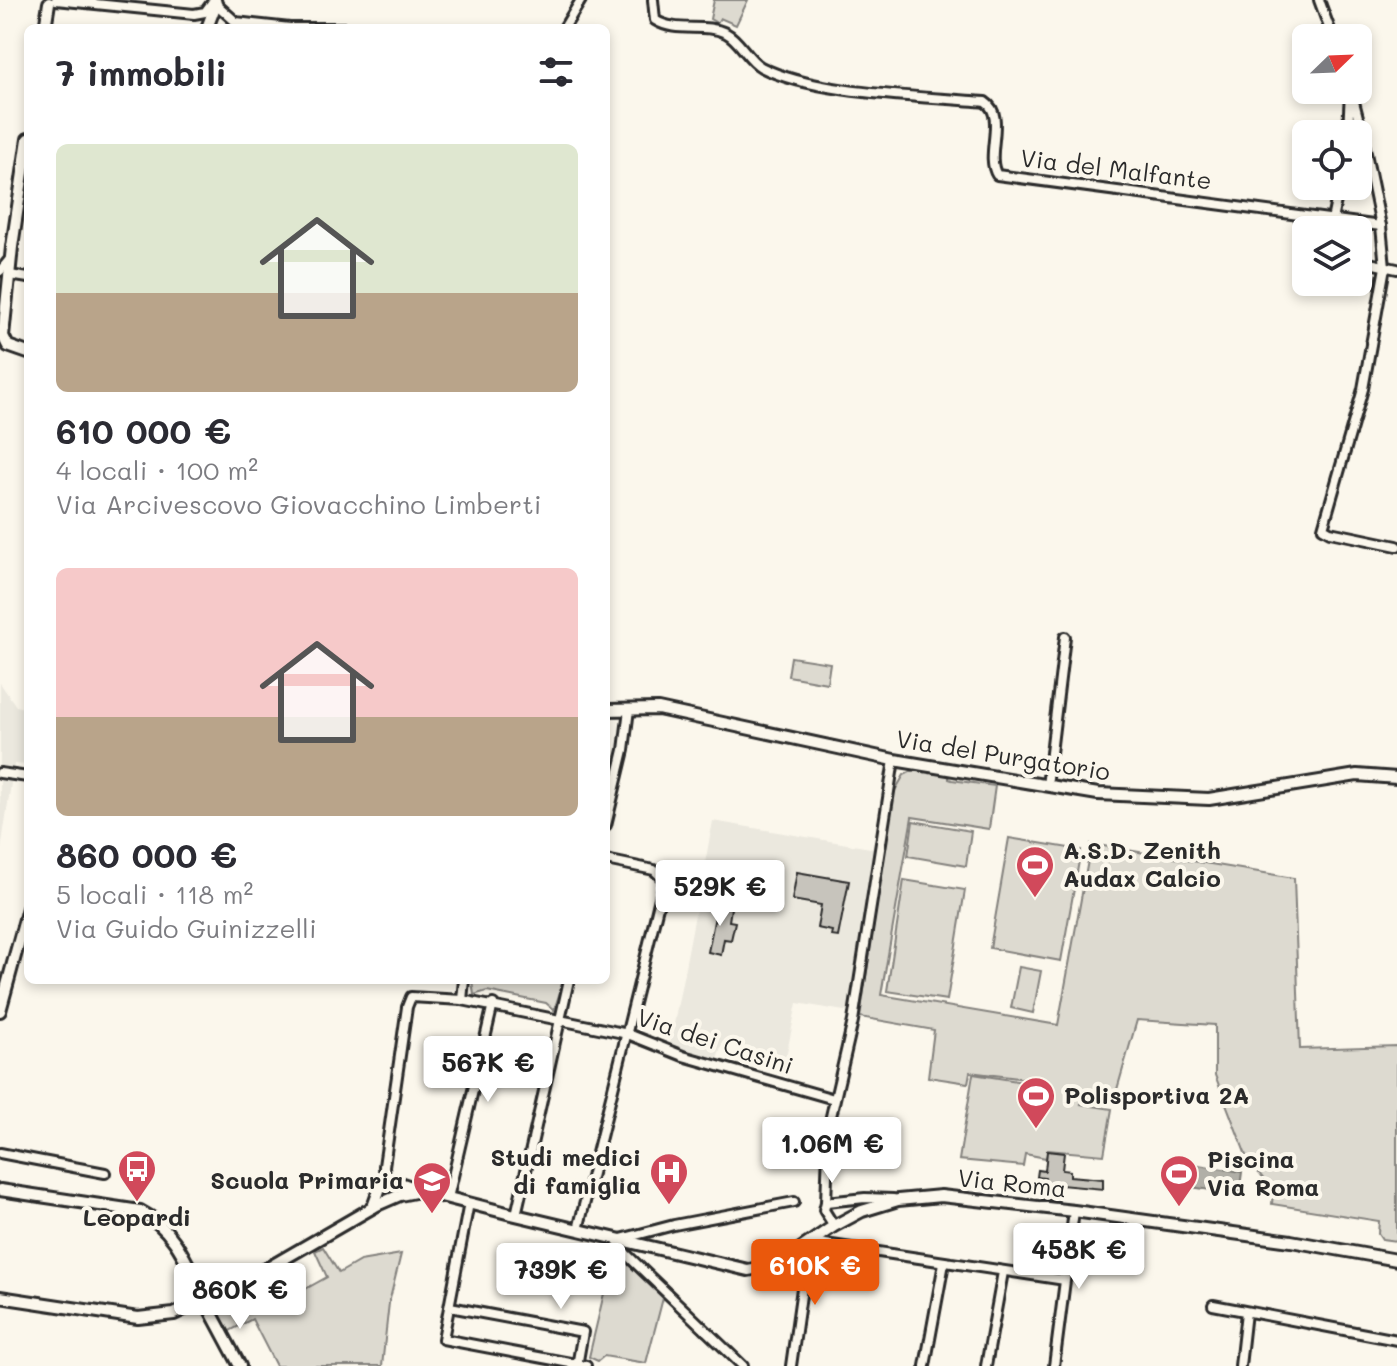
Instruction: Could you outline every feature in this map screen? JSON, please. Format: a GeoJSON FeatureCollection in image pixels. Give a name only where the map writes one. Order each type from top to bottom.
{"type":"FeatureCollection","features":[{"type":"Feature","properties":{"kind":"street"},"geometry":{"type":"LineString","coordinates":[[566,24],[581,0]]}},
{"type":"Feature","properties":{"kind":"street","name":"Via del Malfante"},"geometry":{"type":"LineString","coordinates":[[653,0],[655,20],[666,27],[711,28],[728,34],[759,66],[808,84],[985,102],[994,116],[992,167],[997,175],[1302,216]]}},
{"type":"Feature","properties":{"kind":"street"},"geometry":{"type":"LineString","coordinates":[[46,24],[51,1],[118,3],[194,14],[205,12],[215,1]]}},
{"type":"Feature","properties":{"kind":"street"},"geometry":{"type":"LineString","coordinates":[[215,1],[236,22],[254,24]]}},
{"type":"Feature","properties":{"kind":"street"},"geometry":{"type":"LineString","coordinates":[[208,24],[215,1]]}},
{"type":"Feature","properties":{"kind":"street"},"geometry":{"type":"LineString","coordinates":[[1321,2],[1328,24]]}},
{"type":"Feature","properties":{"kind":"street"},"geometry":{"type":"LineString","coordinates":[[24,167],[11,258],[5,273],[3,336],[8,346],[24,352]]}},
{"type":"Feature","properties":{"kind":"street"},"geometry":{"type":"LineString","coordinates":[[1372,182],[1385,267],[1363,389],[1323,528],[1397,546]]}},
{"type":"Feature","properties":{"kind":"street"},"geometry":{"type":"LineString","coordinates":[[1372,225],[1381,226]]}},
{"type":"Feature","properties":{"kind":"street"},"geometry":{"type":"LineString","coordinates":[[1372,263],[1397,269]]}},
{"type":"Feature","properties":{"kind":"street"},"geometry":{"type":"LineString","coordinates":[[1047,786],[1065,637]]}},
{"type":"Feature","properties":{"kind":"street"},"geometry":{"type":"LineString","coordinates":[[610,802],[624,750],[629,709]]}},
{"type":"Feature","properties":{"kind":"street","name":"Via del Purgatorio"},"geometry":{"type":"LineString","coordinates":[[610,710],[658,709],[894,760],[1098,794],[1209,799],[1357,775],[1397,778]]}},
{"type":"Feature","properties":{"kind":"street"},"geometry":{"type":"LineString","coordinates":[[834,1226],[824,1210],[825,1165],[834,1099],[853,1021],[894,760]]}},
{"type":"Feature","properties":{"kind":"street"},"geometry":{"type":"LineString","coordinates":[[0,773],[24,776]]}},
{"type":"Feature","properties":{"kind":"street"},"geometry":{"type":"LineString","coordinates":[[578,1230],[628,1034],[663,879],[654,870],[610,861]]}},
{"type":"Feature","properties":{"kind":"street"},"geometry":{"type":"LineString","coordinates":[[0,1011],[24,923]]}},
{"type":"Feature","properties":{"kind":"street"},"geometry":{"type":"LineString","coordinates":[[462,1000],[464,984]]}},
{"type":"Feature","properties":{"kind":"street"},"geometry":{"type":"LineString","coordinates":[[516,1215],[568,984]]}},
{"type":"Feature","properties":{"kind":"street","name":"Via dei Casini"},"geometry":{"type":"LineString","coordinates":[[385,1181],[384,1166],[407,1007],[411,997],[420,995],[493,1004],[628,1034],[683,1056],[834,1099]]}},
{"type":"Feature","properties":{"kind":"street"},"geometry":{"type":"LineString","coordinates":[[448,1198],[493,1004]]}},
{"type":"Feature","properties":{"kind":"street"},"geometry":{"type":"LineString","coordinates":[[0,1153],[105,1173]]}},
{"type":"Feature","properties":{"kind":"street","name":"Via Roma"},"geometry":{"type":"LineString","coordinates":[[385,1181],[391,1180],[396,1193]]}},
{"type":"Feature","properties":{"kind":"street"},"geometry":{"type":"LineString","coordinates":[[373,1207],[385,1181]]}},
{"type":"Feature","properties":{"kind":"street"},"geometry":{"type":"LineString","coordinates":[[0,1190],[140,1211],[158,1220],[173,1238],[240,1366]]}},
{"type":"Feature","properties":{"kind":"street","name":"Via Roma"},"geometry":{"type":"LineString","coordinates":[[381,1193],[429,1193],[748,1270],[775,1265],[862,1211],[898,1200]]}},
{"type":"Feature","properties":{"kind":"street"},"geometry":{"type":"LineString","coordinates":[[0,1297],[138,1318],[166,1317],[208,1305],[222,1292],[396,1193]]}},
{"type":"Feature","properties":{"kind":"street","name":"Via Roma"},"geometry":{"type":"LineString","coordinates":[[826,1202],[941,1196],[1074,1211],[1263,1239],[1282,1247],[1313,1247],[1397,1260]]}},
{"type":"Feature","properties":{"kind":"street"},"geometry":{"type":"LineString","coordinates":[[743,1366],[625,1253],[617,1240],[664,1227],[794,1202]]}},
{"type":"Feature","properties":{"kind":"street"},"geometry":{"type":"LineString","coordinates":[[450,1307],[583,1332],[580,1365],[443,1339],[469,1203]]}},
{"type":"Feature","properties":{"kind":"street"},"geometry":{"type":"LineString","coordinates":[[1054,1366],[1074,1211]]}},
{"type":"Feature","properties":{"kind":"street"},"geometry":{"type":"LineString","coordinates":[[812,1242],[1065,1280]]}},
{"type":"Feature","properties":{"kind":"street"},"geometry":{"type":"LineString","coordinates":[[791,1366],[804,1274],[799,1251]]}},
{"type":"Feature","properties":{"kind":"street"},"geometry":{"type":"LineString","coordinates":[[925,1366],[944,1263]]}},
{"type":"Feature","properties":{"kind":"street"},"geometry":{"type":"LineString","coordinates":[[986,1366],[1003,1272]]}},
{"type":"Feature","properties":{"kind":"street"},"geometry":{"type":"LineString","coordinates":[[1213,1305],[1397,1340]]}},
{"type":"Feature","properties":{"kind":"street"},"geometry":{"type":"LineString","coordinates":[[1240,1366],[1246,1312]]}},
{"type":"Feature","properties":{"kind":"shaded area"},"geometry":{"type":"Polygon","coordinates":[[[714,0],[748,0],[736,25],[720,18],[717,23],[710,19],[714,0]]]}},
{"type":"Feature","properties":{"kind":"shaded area"},"geometry":{"type":"Polygon","coordinates":[[[791,657],[830,663],[827,683],[788,676],[791,657]]]}},
{"type":"Feature","properties":{"kind":"shaded area"},"geometry":{"type":"Polygon","coordinates":[[[0,683],[16,706],[24,708],[24,765],[14,764],[0,856],[0,683]]]}},
{"type":"Feature","properties":{"kind":"shaded area"},"geometry":{"type":"Polygon","coordinates":[[[914,770],[949,775],[952,780],[995,786],[989,829],[912,817],[881,995],[1058,1025],[1091,844],[1294,878],[1300,1049],[1397,1046],[1397,1241],[1382,1239],[1378,1233],[1379,1221],[1272,1204],[1273,1191],[1247,1158],[1215,1075],[1215,1025],[1137,1020],[1116,1093],[1102,1101],[1080,1104],[1112,1109],[1104,1155],[1048,1150],[1046,1158],[1025,1154],[1023,1166],[959,1160],[973,1074],[1036,1084],[1034,1080],[970,1072],[968,1083],[928,1077],[934,1030],[860,1017],[893,794],[904,775],[914,770]]]}},
{"type":"Feature","properties":{"kind":"shaded area"},"geometry":{"type":"Polygon","coordinates":[[[713,821],[876,849],[850,1012],[797,1003],[786,1057],[723,1042],[717,1058],[670,1045],[713,821]]]}},
{"type":"Feature","properties":{"kind":"shaded area"},"geometry":{"type":"Polygon","coordinates":[[[913,821],[971,831],[966,866],[908,856],[913,821]]]}},
{"type":"Feature","properties":{"kind":"shaded area","name":"A.S.D. Zenith Audax Calcio"},"geometry":{"type":"Polygon","coordinates":[[[1009,838],[1081,850],[1061,961],[990,948],[1009,838]]]}},
{"type":"Feature","properties":{"kind":"shaded area"},"geometry":{"type":"Polygon","coordinates":[[[904,880],[965,890],[947,1000],[887,991],[904,880]]]}},
{"type":"Feature","properties":{"kind":"shaded area"},"geometry":{"type":"Polygon","coordinates":[[[1019,967],[1041,971],[1033,1013],[1011,1008],[1019,967]]]}},
{"type":"Feature","properties":{"kind":"shaded area"},"geometry":{"type":"Polygon","coordinates":[[[473,984],[563,984],[554,1010],[546,1003],[487,991],[474,995],[473,984]]]}},
{"type":"Feature","properties":{"kind":"shaded area"},"geometry":{"type":"Polygon","coordinates":[[[1186,1163],[1242,1172],[1239,1194],[1183,1186],[1186,1163]]]}},
{"type":"Feature","properties":{"kind":"shaded area"},"geometry":{"type":"Polygon","coordinates":[[[323,1247],[339,1273],[360,1261],[401,1254],[389,1303],[382,1366],[276,1366],[252,1319],[228,1332],[218,1314],[227,1300],[267,1280],[280,1303],[327,1277],[315,1251],[323,1247]]]}},
{"type":"Feature","properties":{"kind":"shaded area"},"geometry":{"type":"Polygon","coordinates":[[[614,1251],[663,1298],[646,1363],[604,1356],[598,1361],[589,1357],[614,1251]]]}},
{"type":"Feature","properties":{"kind":"building"},"geometry":{"type":"Polygon","coordinates":[[[797,872],[849,881],[838,937],[831,936],[832,931],[817,928],[821,905],[792,900],[797,872]]]}},
{"type":"Feature","properties":{"kind":"building"},"geometry":{"type":"Polygon","coordinates":[[[708,903],[731,908],[729,921],[735,922],[731,940],[724,939],[721,955],[708,952],[716,911],[707,909],[708,903]]]}},
{"type":"Feature","properties":{"kind":"building"},"geometry":{"type":"Polygon","coordinates":[[[1047,1151],[1064,1153],[1062,1170],[1070,1171],[1070,1176],[1103,1179],[1103,1189],[1061,1185],[1059,1201],[1042,1199],[1045,1178],[1037,1177],[1038,1170],[1045,1171],[1047,1151]]]}},
{"type":"Feature","properties":{"kind":"place","name":"A.S.D. Zenith Audax Calcio"},"geometry":{"type":"Point","coordinates":[1035,899]}},
{"type":"Feature","properties":{"kind":"place","name":"Polisportiva 2A"},"geometry":{"type":"Point","coordinates":[1036,1130]}},
{"type":"Feature","properties":{"kind":"place","name":"Leopardi"},"geometry":{"type":"Point","coordinates":[137,1203]}},
{"type":"Feature","properties":{"kind":"place","name":"Studi medici di famiglia"},"geometry":{"type":"Point","coordinates":[669,1206]}},
{"type":"Feature","properties":{"kind":"place","name":"Piscina Via Roma"},"geometry":{"type":"Point","coordinates":[1179,1208]}},
{"type":"Feature","properties":{"kind":"place","name":"Scuola Primaria"},"geometry":{"type":"Point","coordinates":[432,1215]}}]}
